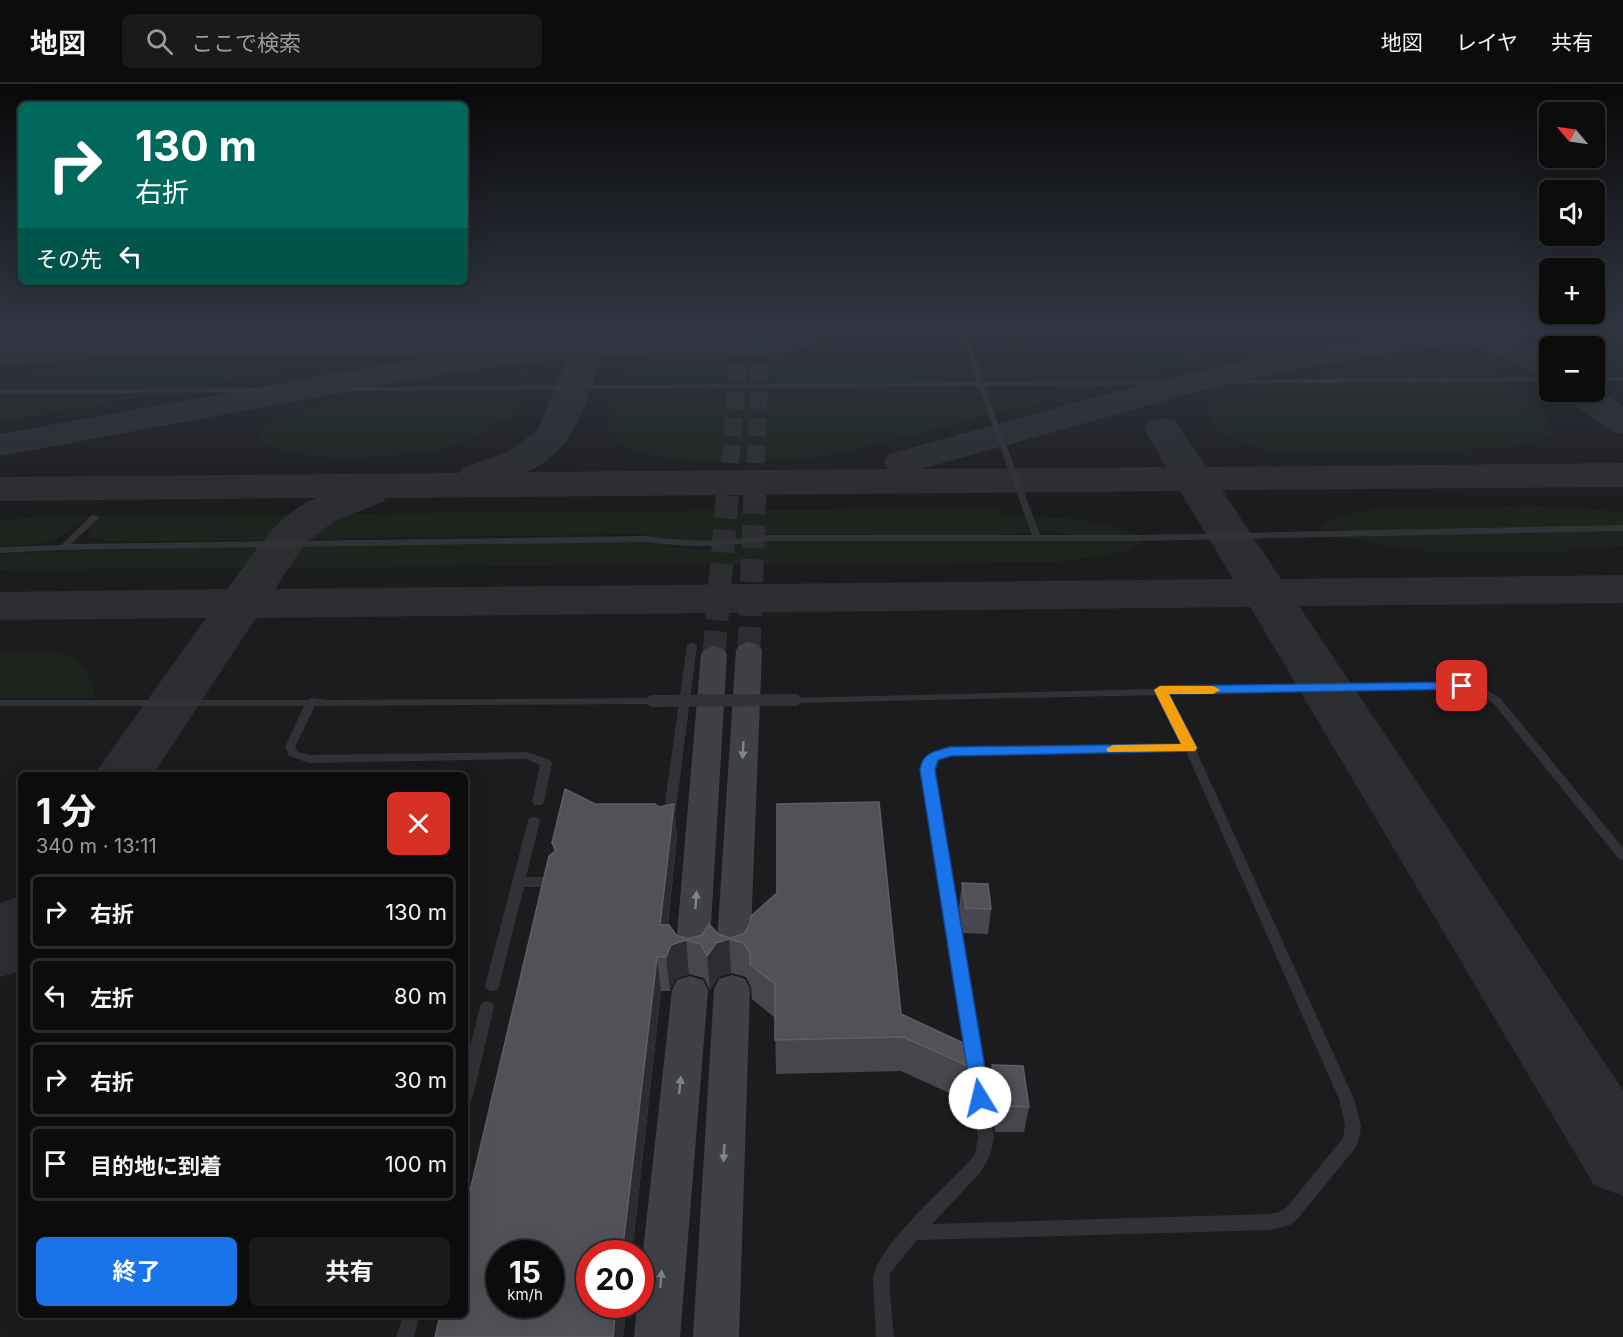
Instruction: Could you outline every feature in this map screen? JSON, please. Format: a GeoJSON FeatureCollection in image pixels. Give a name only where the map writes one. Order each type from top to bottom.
{"type":"FeatureCollection","features":[{"type":"Feature","properties":{"kind":"street"},"geometry":{"type":"LineString","coordinates":[[657,1337],[691,974],[703,649]]}},
{"type":"Feature","properties":{"kind":"street"},"geometry":{"type":"LineString","coordinates":[[716,1337],[749,650]]}},
{"type":"Feature","properties":{"kind":"lane"},"geometry":{"type":"LineString","coordinates":[[0,392],[384,388]]}},
{"type":"Feature","properties":{"kind":"lane"},"geometry":{"type":"LineString","coordinates":[[982,388],[1037,538]]}},
{"type":"Feature","properties":{"kind":"lane"},"geometry":{"type":"LineString","coordinates":[[63,547],[95,517]]}},
{"type":"Feature","properties":{"kind":"lane"},"geometry":{"type":"LineString","coordinates":[[0,550],[63,547],[646,539],[693,546],[728,545],[766,538],[1037,538],[1623,528]]}},
{"type":"Feature","properties":{"kind":"lane"},"geometry":{"type":"LineString","coordinates":[[668,824],[677,769],[703,649]]}},
{"type":"Feature","properties":{"kind":"lane"},"geometry":{"type":"LineString","coordinates":[[0,703],[312,701],[480,703],[795,700],[1160,690],[1462,686],[1478,689],[1497,701],[1623,856]]}},
{"type":"Feature","properties":{"kind":"lane"},"geometry":{"type":"LineString","coordinates":[[915,1232],[1270,1222],[1284,1219],[1293,1212],[1350,1142],[1355,1132],[1354,1120],[1335,1075],[1190,748],[1160,690]]}},
{"type":"Feature","properties":{"kind":"lane"},"geometry":{"type":"LineString","coordinates":[[312,701],[290,747],[293,754],[309,759],[527,755],[546,763],[538,802]]}},
{"type":"Feature","properties":{"kind":"lane"},"geometry":{"type":"LineString","coordinates":[[885,1337],[882,1271],[893,1252],[915,1232],[978,1162],[982,1156],[986,1138],[928,762],[941,752],[950,751],[1190,748]]}},
{"type":"Feature","properties":{"kind":"lane"},"geometry":{"type":"LineString","coordinates":[[492,986],[534,821]]}},
{"type":"Feature","properties":{"kind":"lane"},"geometry":{"type":"LineString","coordinates":[[518,882],[555,882]]}},
{"type":"Feature","properties":{"kind":"lane"},"geometry":{"type":"LineString","coordinates":[[468,1084],[487,1007]]}},
{"type":"Feature","properties":{"kind":"shaded area"},"geometry":{"type":"Polygon","coordinates":[[[0,388],[1539,388],[1539,402],[1605,402],[1605,388],[1623,388],[1623,1337],[0,1337],[0,388]]]}},
{"type":"Feature","properties":{"kind":"shaded area"},"geometry":{"type":"Polygon","coordinates":[[[0,388],[186,388],[183,389],[0,388]]]}},
{"type":"Feature","properties":{"kind":"shaded area"},"geometry":{"type":"Polygon","coordinates":[[[1096,388],[835,455],[787,460],[728,462],[671,459],[627,447],[615,437],[607,423],[618,389],[1096,388]]]}},
{"type":"Feature","properties":{"kind":"shaded area"},"geometry":{"type":"Polygon","coordinates":[[[1252,388],[1517,388],[1537,406],[1546,417],[1552,430],[1535,442],[1524,445],[1464,448],[1470,454],[1300,453],[1267,450],[1239,442],[1214,425],[1209,417],[1208,408],[1226,397],[1252,388]]]}},
{"type":"Feature","properties":{"kind":"shaded area"},"geometry":{"type":"Polygon","coordinates":[[[402,391],[525,391],[512,419],[497,419],[472,439],[436,450],[384,457],[325,457],[276,449],[260,441],[264,430],[277,420],[296,412],[345,400],[402,391]]]}},
{"type":"Feature","properties":{"kind":"shaded area"},"geometry":{"type":"Polygon","coordinates":[[[167,392],[0,423],[0,393],[167,392]]]}},
{"type":"Feature","properties":{"kind":"shaded area"},"geometry":{"type":"Polygon","coordinates":[[[1528,505],[1623,512],[1623,546],[1568,549],[1571,551],[1423,551],[1323,535],[1320,524],[1348,514],[1384,507],[1447,509],[1528,505]]]}},
{"type":"Feature","properties":{"kind":"shaded area"},"geometry":{"type":"Polygon","coordinates":[[[997,508],[1003,515],[1090,521],[1123,529],[1139,536],[1079,536],[1047,531],[988,536],[761,534],[720,542],[681,542],[641,534],[108,542],[87,537],[92,524],[101,516],[997,508]]]}},
{"type":"Feature","properties":{"kind":"shaded area"},"geometry":{"type":"Polygon","coordinates":[[[52,515],[91,516],[52,542],[0,547],[0,521],[52,515]]]}},
{"type":"Feature","properties":{"kind":"shaded area"},"geometry":{"type":"Polygon","coordinates":[[[770,540],[1143,540],[1129,551],[1058,562],[0,570],[0,554],[192,547],[647,542],[680,548],[709,549],[770,540]]]}},
{"type":"Feature","properties":{"kind":"shaded area"},"geometry":{"type":"Polygon","coordinates":[[[48,652],[73,658],[83,667],[91,680],[96,698],[0,698],[0,653],[48,652]]]}},
{"type":"Feature","properties":{"kind":"building"},"geometry":{"type":"Polygon","coordinates":[[[565,789],[595,804],[655,804],[659,807],[674,804],[660,925],[669,925],[676,935],[688,939],[702,935],[709,924],[718,934],[730,938],[744,934],[750,924],[751,916],[777,893],[777,804],[879,802],[901,1014],[972,1047],[975,1069],[903,1037],[775,1040],[775,984],[750,965],[750,954],[744,943],[729,939],[716,943],[707,956],[701,944],[686,940],[671,945],[666,957],[657,957],[624,1240],[576,1240],[576,1318],[615,1318],[613,1337],[435,1337],[440,1318],[468,1318],[468,1199],[549,856],[557,850],[552,843],[565,789]]]}},
{"type":"Feature","properties":{"kind":"building"},"geometry":{"type":"Polygon","coordinates":[[[962,883],[988,884],[991,909],[966,908],[962,883]]]}},
{"type":"Feature","properties":{"kind":"building"},"geometry":{"type":"Polygon","coordinates":[[[992,1065],[1023,1066],[1029,1107],[999,1106],[992,1065]]]}},
{"type":"Feature","properties":{"kind":"taxiway"},"geometry":{"type":"LineString","coordinates":[[0,445],[309,388]]}},
{"type":"Feature","properties":{"kind":"taxiway"},"geometry":{"type":"LineString","coordinates":[[477,476],[519,462],[546,443],[554,435],[573,388]]}},
{"type":"Feature","properties":{"kind":"taxiway"},"geometry":{"type":"LineString","coordinates":[[903,462],[1171,388]]}},
{"type":"Feature","properties":{"kind":"taxiway"},"geometry":{"type":"LineString","coordinates":[[1593,402],[1623,423]]}},
{"type":"Feature","properties":{"kind":"taxiway"},"geometry":{"type":"LineString","coordinates":[[1162,429],[1193,479]]}},
{"type":"Feature","properties":{"kind":"taxiway"},"geometry":{"type":"LineString","coordinates":[[1193,479],[1623,475]]}},
{"type":"Feature","properties":{"kind":"taxiway"},"geometry":{"type":"LineString","coordinates":[[0,489],[1193,479]]}},
{"type":"Feature","properties":{"kind":"taxiway"},"geometry":{"type":"LineString","coordinates":[[1193,479],[1265,593]]}},
{"type":"Feature","properties":{"kind":"taxiway"},"geometry":{"type":"LineString","coordinates":[[241,603],[288,536],[319,512],[369,493]]}},
{"type":"Feature","properties":{"kind":"taxiway"},"geometry":{"type":"LineString","coordinates":[[1265,593],[1623,589]]}},
{"type":"Feature","properties":{"kind":"taxiway"},"geometry":{"type":"LineString","coordinates":[[241,603],[1265,593]]}},
{"type":"Feature","properties":{"kind":"taxiway"},"geometry":{"type":"LineString","coordinates":[[1265,593],[1623,1159]]}},
{"type":"Feature","properties":{"kind":"taxiway"},"geometry":{"type":"LineString","coordinates":[[0,606],[241,603]]}},
{"type":"Feature","properties":{"kind":"taxiway"},"geometry":{"type":"LineString","coordinates":[[125,772],[241,603]]}},
{"type":"Feature","properties":{"kind":"taxiway"},"geometry":{"type":"LineString","coordinates":[[0,951],[18,925]]}},
{"type":"Feature","properties":{"kind":"tunnel"},"geometry":{"type":"LineString","coordinates":[[728,490],[736,388]]}},
{"type":"Feature","properties":{"kind":"tunnel"},"geometry":{"type":"LineString","coordinates":[[755,490],[759,388]]}},
{"type":"Feature","properties":{"kind":"tunnel"},"geometry":{"type":"LineString","coordinates":[[714,654],[728,488]]}},
{"type":"Feature","properties":{"kind":"tunnel"},"geometry":{"type":"LineString","coordinates":[[749,650],[755,488]]}},
{"type":"Feature","properties":{"kind":"slow traffic"},"geometry":{"type":"LineString","coordinates":[[1113,749],[1190,748],[1160,690],[1213,690]]}},
{"type":"Feature","properties":{"kind":"route"},"geometry":{"type":"LineString","coordinates":[[980,1098],[927,770],[928,762],[933,757],[941,752],[950,751],[1190,748],[1160,690],[1462,686]]}}]}
